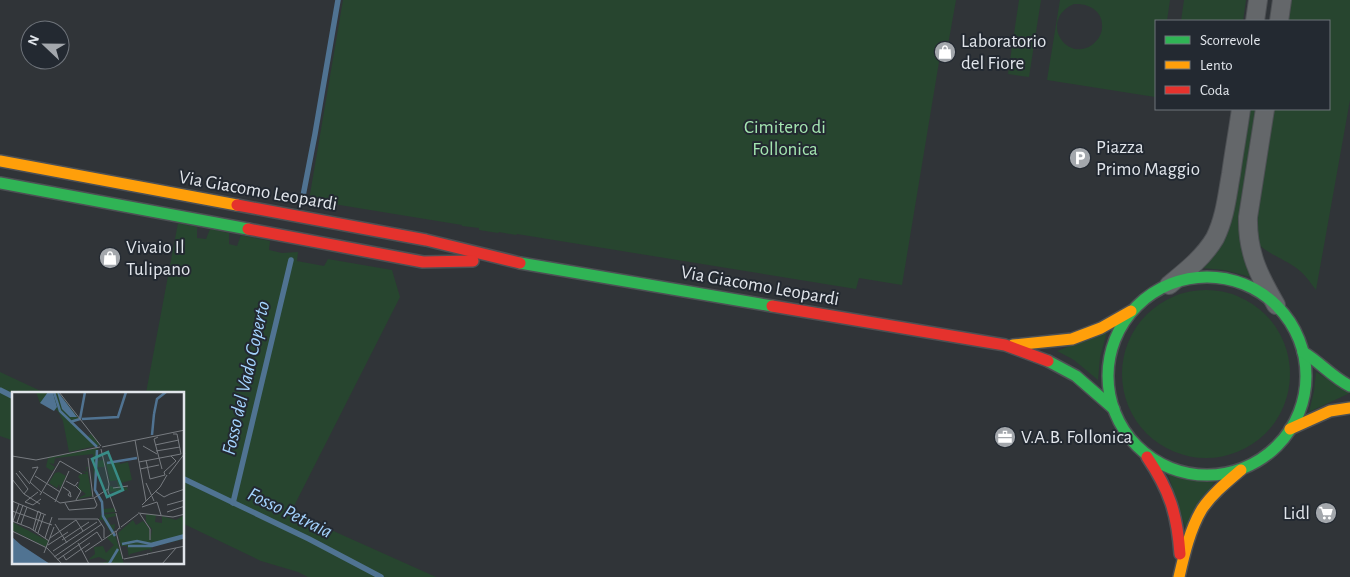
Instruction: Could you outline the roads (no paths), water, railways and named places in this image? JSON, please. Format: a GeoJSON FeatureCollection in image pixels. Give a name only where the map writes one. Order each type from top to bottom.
{"type":"FeatureCollection","features":[{"type":"Feature","properties":{"kind":"main road","name":"Via Giacomo Leopardi"},"geometry":{"type":"LineString","coordinates":[[0,161],[426,240],[508,261],[1005,346],[1051,362],[1076,376],[1114,409]]}},
{"type":"Feature","properties":{"kind":"main road","name":"Via Giacomo Leopardi"},"geometry":{"type":"LineString","coordinates":[[0,183],[423,262],[508,261]]}},
{"type":"Feature","properties":{"kind":"main road","name":"Via Giacomo Leopardi"},"geometry":{"type":"LineString","coordinates":[[1212,277],[1240,283],[1265,296],[1276,306],[1288,320],[1297,335],[1303,352],[1306,379],[1297,417],[1290,429],[1274,448],[1253,464],[1242,469],[1215,474],[1187,473],[1173,469],[1144,452],[1128,435],[1120,422],[1114,409],[1109,383],[1110,356],[1114,343],[1119,330],[1135,309],[1145,299],[1169,285],[1183,280],[1212,277]]}},
{"type":"Feature","properties":{"kind":"main road","name":"Via Giacomo Leopardi"},"geometry":{"type":"LineString","coordinates":[[1005,346],[1072,339],[1101,328],[1135,309]]}},
{"type":"Feature","properties":{"kind":"main road"},"geometry":{"type":"LineString","coordinates":[[1303,352],[1316,360],[1338,380],[1350,386]]}},
{"type":"Feature","properties":{"kind":"main road","name":"Via Giacomo Leopardi"},"geometry":{"type":"LineString","coordinates":[[1290,429],[1330,411],[1350,408]]}},
{"type":"Feature","properties":{"kind":"main road"},"geometry":{"type":"LineString","coordinates":[[1144,452],[1156,470],[1172,502],[1179,536],[1180,573]]}},
{"type":"Feature","properties":{"kind":"main road"},"geometry":{"type":"LineString","coordinates":[[1180,573],[1192,532],[1201,511],[1226,482],[1242,469]]}},
{"type":"Feature","properties":{"kind":"street"},"geometry":{"type":"LineString","coordinates":[[1255,20],[1258,0]]}},
{"type":"Feature","properties":{"kind":"street"},"geometry":{"type":"LineString","coordinates":[[1279,20],[1282,0]]}},
{"type":"Feature","properties":{"kind":"street"},"geometry":{"type":"LineString","coordinates":[[1169,285],[1186,271],[1208,247],[1220,225],[1226,207],[1241,110]]}},
{"type":"Feature","properties":{"kind":"street"},"geometry":{"type":"LineString","coordinates":[[1265,110],[1248,232],[1251,251],[1259,274],[1276,306]]}},
{"type":"Feature","properties":{"kind":"waterway","name":"Fosso del Vado Coperto"},"geometry":{"type":"LineString","coordinates":[[303,196],[338,0]]}},
{"type":"Feature","properties":{"kind":"waterway","name":"Fosso del Vado Coperto"},"geometry":{"type":"LineString","coordinates":[[233,503],[291,260]]}},
{"type":"Feature","properties":{"kind":"waterway","name":"Fosso Petraia"},"geometry":{"type":"LineString","coordinates":[[0,390],[12,396]]}},
{"type":"Feature","properties":{"kind":"waterway","name":"Fosso Petraia"},"geometry":{"type":"LineString","coordinates":[[185,479],[309,539],[381,577]]}},
{"type":"Feature","properties":{"kind":"place","name":"Laboratorio del Fiore"},"geometry":{"type":"Point","coordinates":[945,52]}},
{"type":"Feature","properties":{"kind":"place","name":"Piazza Primo Maggio"},"geometry":{"type":"Point","coordinates":[1080,158]}},
{"type":"Feature","properties":{"kind":"place","name":"Vivaio Il Tulipano"},"geometry":{"type":"Point","coordinates":[110,258]}},
{"type":"Feature","properties":{"kind":"place","name":"V.A.B. Follonica"},"geometry":{"type":"Point","coordinates":[1005,437]}},
{"type":"Feature","properties":{"kind":"place","name":"Lidl"},"geometry":{"type":"Point","coordinates":[1326,513]}},
{"type":"Feature","properties":{"kind":"park label","name":"Cimitero di Follonica"},"geometry":{"type":"Point","coordinates":[785,138]}}]}
